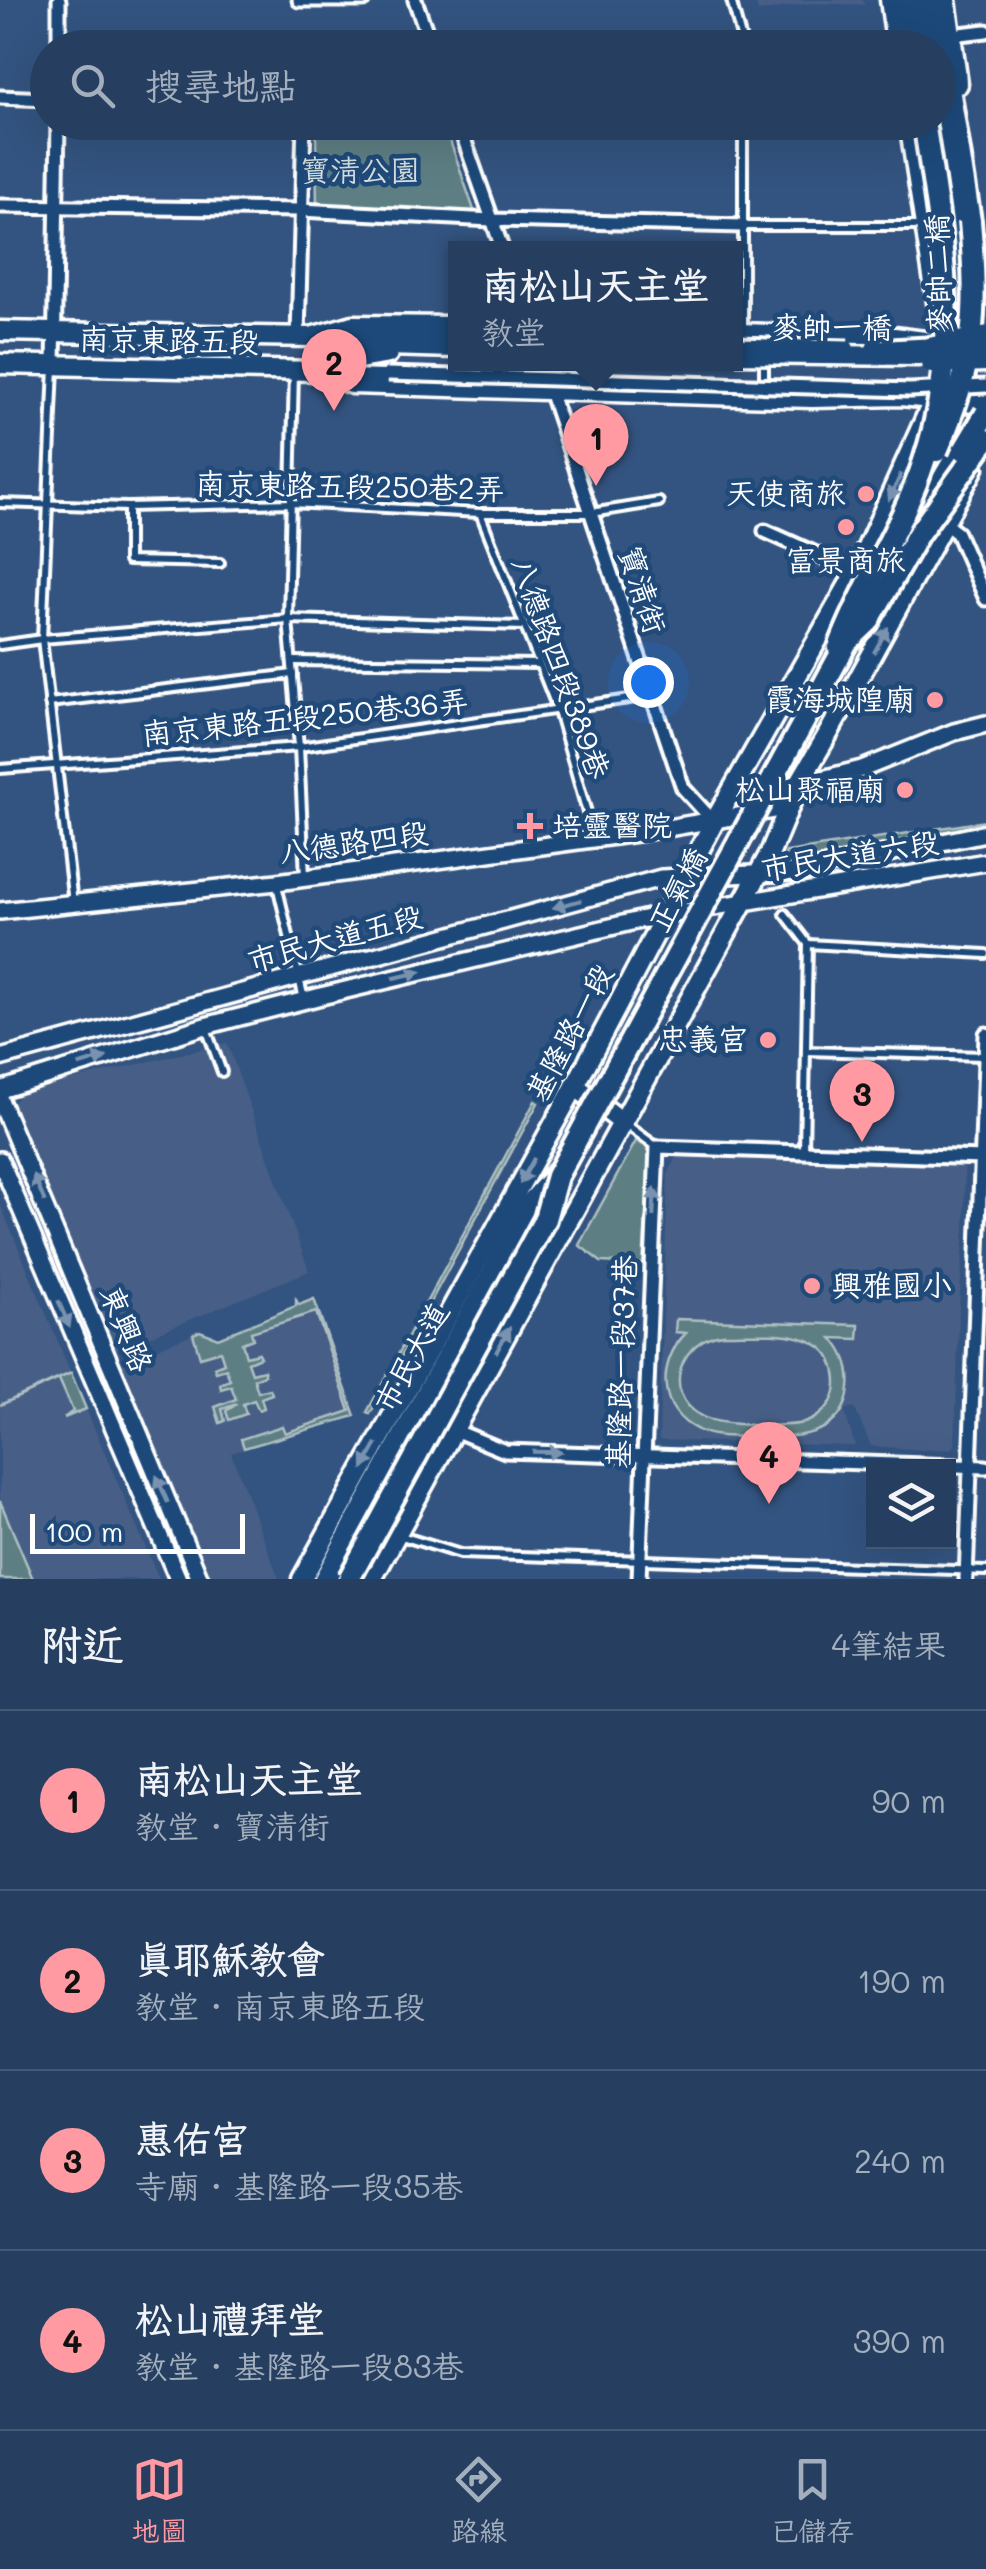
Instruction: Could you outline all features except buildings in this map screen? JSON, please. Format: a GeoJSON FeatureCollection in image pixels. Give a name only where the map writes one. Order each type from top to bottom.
{"type":"FeatureCollection","features":[{"type":"Feature","properties":{"kind":"highway"},"geometry":{"type":"LineString","coordinates":[[906,0],[910,30]]}},
{"type":"Feature","properties":{"kind":"highway"},"geometry":{"type":"LineString","coordinates":[[921,0],[925,30]]}},
{"type":"Feature","properties":{"kind":"highway","name":"麥帥二橋"},"geometry":{"type":"LineString","coordinates":[[935,0],[940,30]]}},
{"type":"Feature","properties":{"kind":"highway","name":"麥帥二橋"},"geometry":{"type":"LineString","coordinates":[[847,642],[852,614],[932,463],[968,366],[974,326],[970,221],[956,133]]}},
{"type":"Feature","properties":{"kind":"highway","name":"麥帥二橋"},"geometry":{"type":"LineString","coordinates":[[828,678],[853,608],[898,525],[938,410],[946,360],[948,298],[926,140]]}},
{"type":"Feature","properties":{"kind":"highway"},"geometry":{"type":"LineString","coordinates":[[942,140],[967,298],[986,334]]}},
{"type":"Feature","properties":{"kind":"highway","name":"正氣橋"},"geometry":{"type":"LineString","coordinates":[[558,1174],[828,678],[872,618],[986,411]]}},
{"type":"Feature","properties":{"kind":"highway","name":"正氣橋"},"geometry":{"type":"LineString","coordinates":[[558,1174],[847,642],[868,622],[918,534],[986,440]]}},
{"type":"Feature","properties":{"kind":"highway"},"geometry":{"type":"LineString","coordinates":[[349,1579],[545,1218],[558,1174]]}},
{"type":"Feature","properties":{"kind":"highway","name":"市民大道"},"geometry":{"type":"LineString","coordinates":[[326,1579],[528,1208],[558,1174]]}},
{"type":"Feature","properties":{"kind":"main road"},"geometry":{"type":"LineString","coordinates":[[890,0],[894,30]]}},
{"type":"Feature","properties":{"kind":"main road"},"geometry":{"type":"LineString","coordinates":[[946,0],[950,30]]}},
{"type":"Feature","properties":{"kind":"main road"},"geometry":{"type":"LineString","coordinates":[[956,71],[986,287]]}},
{"type":"Feature","properties":{"kind":"main road"},"geometry":{"type":"LineString","coordinates":[[911,140],[945,344]]}},
{"type":"Feature","properties":{"kind":"main road","name":"南京東路五段"},"geometry":{"type":"LineString","coordinates":[[0,331],[305,336],[352,324],[448,326]]}},
{"type":"Feature","properties":{"kind":"main road"},"geometry":{"type":"LineString","coordinates":[[305,336],[352,345],[388,341],[448,349]]}},
{"type":"Feature","properties":{"kind":"main road"},"geometry":{"type":"LineString","coordinates":[[743,336],[894,338],[986,354]]}},
{"type":"Feature","properties":{"kind":"main road","name":"基隆路一段"},"geometry":{"type":"LineString","coordinates":[[302,1579],[574,1086],[714,822],[856,572],[934,398],[945,344]]}},
{"type":"Feature","properties":{"kind":"main road","name":"麥帥一橋"},"geometry":{"type":"LineString","coordinates":[[743,357],[918,356],[986,345]]}},
{"type":"Feature","properties":{"kind":"main road"},"geometry":{"type":"LineString","coordinates":[[316,371],[339,362],[410,350],[448,350]]}},
{"type":"Feature","properties":{"kind":"main road","name":"麥帥一橋"},"geometry":{"type":"LineString","coordinates":[[743,357],[916,364],[986,362]]}},
{"type":"Feature","properties":{"kind":"main road","name":"南京東路五段"},"geometry":{"type":"LineString","coordinates":[[0,364],[316,371],[352,384],[934,398],[986,411]]}},
{"type":"Feature","properties":{"kind":"main road"},"geometry":{"type":"LineString","coordinates":[[372,1579],[743,901],[791,807],[798,785],[945,524],[974,468],[986,411]]}},
{"type":"Feature","properties":{"kind":"main road"},"geometry":{"type":"LineString","coordinates":[[798,785],[785,761],[951,460],[986,411]]}},
{"type":"Feature","properties":{"kind":"main road"},"geometry":{"type":"LineString","coordinates":[[574,1086],[622,1122]]}},
{"type":"Feature","properties":{"kind":"street"},"geometry":{"type":"LineString","coordinates":[[58,30],[59,0]]}},
{"type":"Feature","properties":{"kind":"street"},"geometry":{"type":"LineString","coordinates":[[299,0],[363,0]]}},
{"type":"Feature","properties":{"kind":"street"},"geometry":{"type":"LineString","coordinates":[[415,0],[426,30]]}},
{"type":"Feature","properties":{"kind":"street"},"geometry":{"type":"LineString","coordinates":[[956,34],[986,31]]}},
{"type":"Feature","properties":{"kind":"street"},"geometry":{"type":"LineString","coordinates":[[0,97],[30,98]]}},
{"type":"Feature","properties":{"kind":"street"},"geometry":{"type":"LineString","coordinates":[[54,366],[58,140]]}},
{"type":"Feature","properties":{"kind":"street"},"geometry":{"type":"LineString","coordinates":[[303,140],[300,210],[305,336]]}},
{"type":"Feature","properties":{"kind":"street"},"geometry":{"type":"LineString","coordinates":[[464,140],[500,241]]}},
{"type":"Feature","properties":{"kind":"street"},"geometry":{"type":"LineString","coordinates":[[0,206],[300,210],[492,220],[743,226]]}},
{"type":"Feature","properties":{"kind":"street"},"geometry":{"type":"LineString","coordinates":[[743,336],[878,348],[986,334]]}},
{"type":"Feature","properties":{"kind":"street"},"geometry":{"type":"LineString","coordinates":[[388,341],[448,337]]}},
{"type":"Feature","properties":{"kind":"street","name":"寶清街"},"geometry":{"type":"LineString","coordinates":[[543,371],[683,788],[714,822]]}},
{"type":"Feature","properties":{"kind":"street"},"geometry":{"type":"LineString","coordinates":[[388,374],[910,390],[986,386]]}},
{"type":"Feature","properties":{"kind":"street"},"geometry":{"type":"LineString","coordinates":[[945,524],[957,533],[986,599]]}},
{"type":"Feature","properties":{"kind":"street"},"geometry":{"type":"LineString","coordinates":[[765,531],[856,572]]}},
{"type":"Feature","properties":{"kind":"street","name":"八德路四段"},"geometry":{"type":"LineString","coordinates":[[714,822],[798,785],[862,769],[954,732],[986,724]]}},
{"type":"Feature","properties":{"kind":"street","name":"八德路四段"},"geometry":{"type":"LineString","coordinates":[[0,911],[276,882],[714,822],[791,807]]}},
{"type":"Feature","properties":{"kind":"street","name":"市民大道六段"},"geometry":{"type":"LineString","coordinates":[[686,876],[756,876],[858,861],[986,833]]}},
{"type":"Feature","properties":{"kind":"street","name":"市民大道六段"},"geometry":{"type":"LineString","coordinates":[[663,915],[986,862]]}},
{"type":"Feature","properties":{"kind":"street","name":"市民大道五段"},"geometry":{"type":"LineString","coordinates":[[0,1058],[660,878],[686,876]]}},
{"type":"Feature","properties":{"kind":"street","name":"市民大道五段"},"geometry":{"type":"LineString","coordinates":[[0,1090],[304,1000],[663,915]]}},
{"type":"Feature","properties":{"kind":"street"},"geometry":{"type":"LineString","coordinates":[[966,1575],[970,1467],[980,1394],[986,1034]]}},
{"type":"Feature","properties":{"kind":"street","name":"東興路"},"geometry":{"type":"LineString","coordinates":[[0,1100],[200,1579]]}},
{"type":"Feature","properties":{"kind":"street"},"geometry":{"type":"LineString","coordinates":[[657,1146],[984,1158]]}},
{"type":"Feature","properties":{"kind":"street","name":"基隆路一段37巷"},"geometry":{"type":"LineString","coordinates":[[639,1579],[657,1146]]}},
{"type":"Feature","properties":{"kind":"street","name":"東興路"},"geometry":{"type":"LineString","coordinates":[[0,1160],[178,1579]]}},
{"type":"Feature","properties":{"kind":"street"},"geometry":{"type":"LineString","coordinates":[[454,1430],[505,1452],[986,1468]]}},
{"type":"Feature","properties":{"kind":"lane"},"geometry":{"type":"LineString","coordinates":[[731,0],[739,30]]}},
{"type":"Feature","properties":{"kind":"lane"},"geometry":{"type":"LineString","coordinates":[[742,241],[743,140]]}},
{"type":"Feature","properties":{"kind":"lane"},"geometry":{"type":"LineString","coordinates":[[743,226],[924,226]]}},
{"type":"Feature","properties":{"kind":"lane"},"geometry":{"type":"LineString","coordinates":[[764,334],[764,396]]}},
{"type":"Feature","properties":{"kind":"lane"},"geometry":{"type":"LineString","coordinates":[[54,366],[42,639],[73,903]]}},
{"type":"Feature","properties":{"kind":"lane"},"geometry":{"type":"LineString","coordinates":[[294,370],[288,619],[305,877]]}},
{"type":"Feature","properties":{"kind":"lane"},"geometry":{"type":"LineString","coordinates":[[316,371],[388,374]]}},
{"type":"Feature","properties":{"kind":"lane","name":"南京東路五段250巷2弄"},"geometry":{"type":"LineString","coordinates":[[0,504],[128,507],[291,502],[480,513],[592,514],[660,502]]}},
{"type":"Feature","properties":{"kind":"lane"},"geometry":{"type":"LineString","coordinates":[[128,507],[128,561],[220,564]]}},
{"type":"Feature","properties":{"kind":"lane","name":"八德路四段389巷"},"geometry":{"type":"LineString","coordinates":[[480,513],[558,712],[595,839]]}},
{"type":"Feature","properties":{"kind":"lane"},"geometry":{"type":"LineString","coordinates":[[0,645],[288,619],[524,626]]}},
{"type":"Feature","properties":{"kind":"lane","name":"南京東路五段250巷36弄"},"geometry":{"type":"LineString","coordinates":[[292,662],[540,664]]}},
{"type":"Feature","properties":{"kind":"lane"},"geometry":{"type":"LineString","coordinates":[[49,703],[293,674]]}},
{"type":"Feature","properties":{"kind":"lane","name":"南京東路五段250巷36弄"},"geometry":{"type":"LineString","coordinates":[[0,769],[299,746],[650,696]]}},
{"type":"Feature","properties":{"kind":"lane"},"geometry":{"type":"LineString","coordinates":[[276,882],[304,1000]]}},
{"type":"Feature","properties":{"kind":"lane"},"geometry":{"type":"LineString","coordinates":[[785,914],[808,944],[804,1151]]}},
{"type":"Feature","properties":{"kind":"lane"},"geometry":{"type":"LineString","coordinates":[[808,944],[986,954]]}},
{"type":"Feature","properties":{"kind":"lane"},"geometry":{"type":"LineString","coordinates":[[206,1026],[222,1072]]}},
{"type":"Feature","properties":{"kind":"lane"},"geometry":{"type":"LineString","coordinates":[[806,1051],[986,1056]]}},
{"type":"Feature","properties":{"kind":"lane"},"geometry":{"type":"LineString","coordinates":[[622,1122],[657,1146]]}},
{"type":"Feature","properties":{"kind":"lane"},"geometry":{"type":"LineString","coordinates":[[397,1535],[460,1554],[640,1558],[966,1575],[986,1571]]}},
{"type":"Feature","properties":{"kind":"shaded area"},"geometry":{"type":"Polygon","coordinates":[[[755,0],[863,0],[864,5],[811,3],[758,12],[755,0]]]}},
{"type":"Feature","properties":{"kind":"shaded area"},"geometry":{"type":"Polygon","coordinates":[[[227,1043],[309,1271],[116,1350],[14,1103],[18,1096],[34,1089],[227,1043]]]}},
{"type":"Feature","properties":{"kind":"shaded area","name":"興雅國小"},"geometry":{"type":"Polygon","coordinates":[[[678,1153],[964,1161],[965,1227],[955,1445],[950,1449],[923,1450],[871,1446],[854,1407],[844,1410],[855,1446],[659,1440],[668,1174],[678,1153]]]}},
{"type":"Feature","properties":{"kind":"shaded area"},"geometry":{"type":"Polygon","coordinates":[[[0,1204],[86,1409],[159,1579],[0,1579],[0,1204]]]}},
{"type":"Feature","properties":{"kind":"shaded area"},"geometry":{"type":"Polygon","coordinates":[[[317,1306],[355,1416],[231,1453],[279,1579],[212,1579],[121,1363],[200,1331],[221,1339],[317,1306]]]}},
{"type":"Feature","properties":{"kind":"green space","name":"寶清公園"},"geometry":{"type":"Polygon","coordinates":[[[316,140],[450,140],[475,213],[317,209],[316,140]]]}},
{"type":"Feature","properties":{"kind":"green space"},"geometry":{"type":"Polygon","coordinates":[[[986,821],[986,830],[779,871],[786,852],[986,821]]]}},
{"type":"Feature","properties":{"kind":"green space"},"geometry":{"type":"Polygon","coordinates":[[[535,1101],[538,1103],[370,1414],[367,1412],[535,1101]]]}},
{"type":"Feature","properties":{"kind":"green space"},"geometry":{"type":"Polygon","coordinates":[[[636,1141],[647,1147],[650,1154],[643,1264],[601,1262],[579,1245],[636,1141]]]}},
{"type":"Feature","properties":{"kind":"green space"},"geometry":{"type":"Polygon","coordinates":[[[314,1299],[355,1416],[244,1448],[241,1439],[282,1426],[285,1433],[350,1411],[316,1312],[251,1332],[253,1339],[242,1343],[246,1356],[258,1353],[260,1357],[248,1362],[252,1373],[264,1370],[265,1375],[254,1379],[258,1392],[270,1389],[272,1394],[261,1398],[264,1408],[259,1410],[254,1400],[243,1404],[246,1414],[229,1420],[226,1411],[237,1404],[222,1409],[225,1421],[220,1423],[215,1407],[236,1399],[231,1386],[221,1389],[220,1384],[230,1380],[226,1369],[216,1372],[214,1367],[224,1363],[220,1351],[200,1357],[193,1334],[200,1331],[218,1338],[296,1306],[296,1300],[299,1305],[314,1299]]]}},
{"type":"Feature","properties":{"kind":"green space"},"geometry":{"type":"Polygon","coordinates":[[[676,1319],[859,1325],[858,1339],[832,1338],[848,1368],[845,1405],[826,1427],[798,1436],[724,1436],[698,1430],[685,1422],[669,1399],[666,1371],[686,1333],[675,1332],[676,1319]],[[723,1334],[696,1345],[681,1368],[681,1394],[701,1416],[737,1424],[798,1424],[821,1414],[833,1399],[836,1377],[830,1357],[819,1346],[789,1336],[723,1334]]]}},
{"type":"Feature","properties":{"kind":"green space"},"geometry":{"type":"Polygon","coordinates":[[[71,1373],[86,1409],[64,1418],[73,1411],[59,1379],[0,1405],[71,1373]]]}},
{"type":"Feature","properties":{"kind":"green space"},"geometry":{"type":"Polygon","coordinates":[[[0,1501],[33,1579],[0,1579],[0,1501]]]}},
{"type":"Feature","properties":{"kind":"place","name":"真耶穌教會"},"geometry":{"type":"Point","coordinates":[334,411]}},
{"type":"Feature","properties":{"kind":"place","name":"南松山天主堂"},"geometry":{"type":"Point","coordinates":[596,486]}},
{"type":"Feature","properties":{"kind":"place","name":"天使商旅"},"geometry":{"type":"Point","coordinates":[866,494]}},
{"type":"Feature","properties":{"kind":"place","name":"富景商旅"},"geometry":{"type":"Point","coordinates":[846,527]}},
{"type":"Feature","properties":{"kind":"place","name":"霞海城隍廟"},"geometry":{"type":"Point","coordinates":[935,700]}},
{"type":"Feature","properties":{"kind":"place","name":"松山聚福廟"},"geometry":{"type":"Point","coordinates":[905,790]}},
{"type":"Feature","properties":{"kind":"place","name":"培靈醫院"},"geometry":{"type":"Point","coordinates":[530,826]}},
{"type":"Feature","properties":{"kind":"place","name":"忠義宮"},"geometry":{"type":"Point","coordinates":[768,1040]}},
{"type":"Feature","properties":{"kind":"place","name":"惠佑宮"},"geometry":{"type":"Point","coordinates":[862,1142]}},
{"type":"Feature","properties":{"kind":"place","name":"興雅國小"},"geometry":{"type":"Point","coordinates":[812,1286]}},
{"type":"Feature","properties":{"kind":"place","name":"松山禮拜堂"},"geometry":{"type":"Point","coordinates":[769,1504]}}]}
